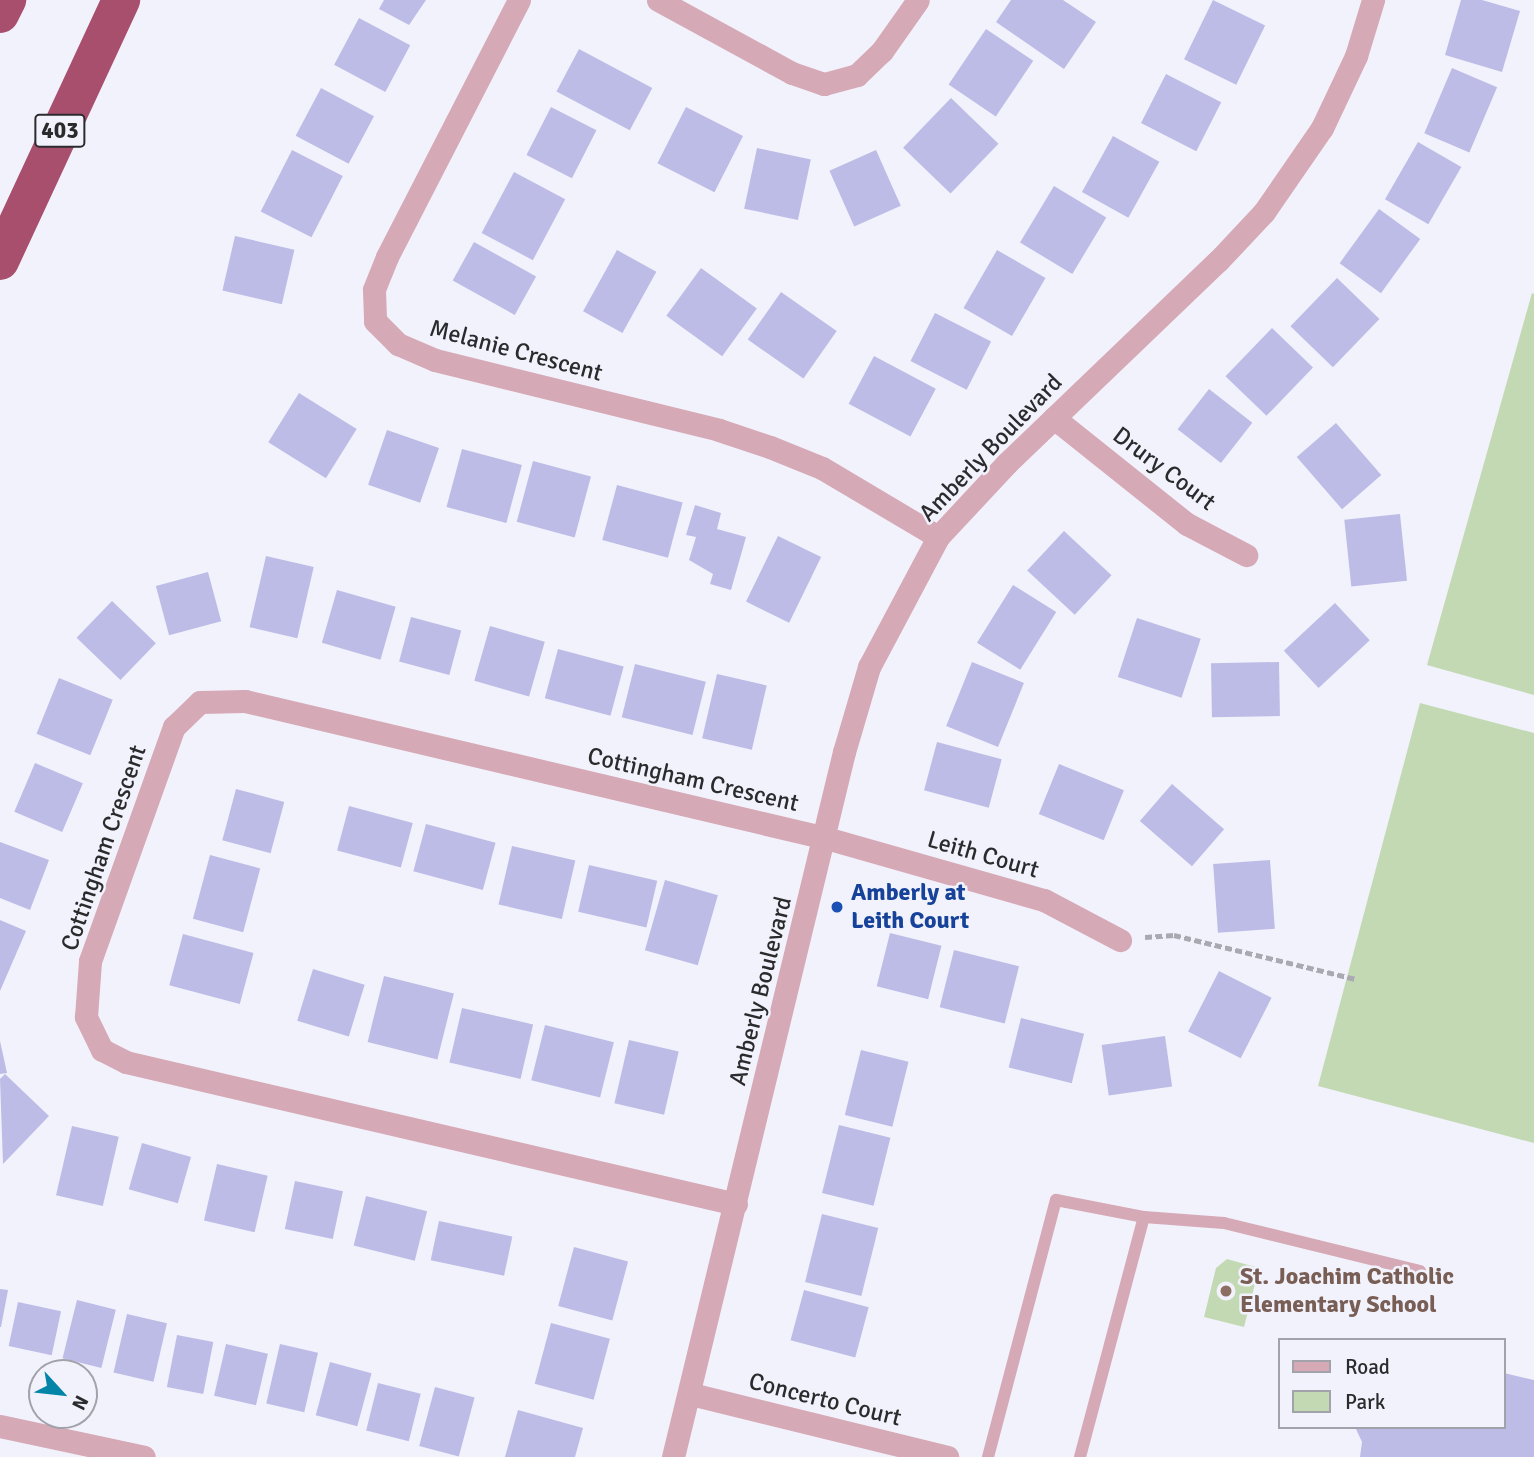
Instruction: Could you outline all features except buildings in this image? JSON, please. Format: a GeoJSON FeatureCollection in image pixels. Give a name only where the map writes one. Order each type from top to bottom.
{"type":"FeatureCollection","features":[{"type":"Feature","properties":{"kind":"highway"},"geometry":{"type":"LineString","coordinates":[[0,13],[7,0]]}},
{"type":"Feature","properties":{"kind":"highway","name":"403"},"geometry":{"type":"LineString","coordinates":[[0,261],[121,0]]}},
{"type":"Feature","properties":{"kind":"street","name":"Melanie Crescent"},"geometry":{"type":"LineString","coordinates":[[519,0],[387,257],[374,290],[375,321],[398,344],[435,360],[719,430],[770,447],[822,468],[939,537]]}},
{"type":"Feature","properties":{"kind":"street"},"geometry":{"type":"LineString","coordinates":[[658,0],[792,73],[824,83],[858,75],[882,51],[918,0]]}},
{"type":"Feature","properties":{"kind":"street","name":"Amberly Boulevard"},"geometry":{"type":"LineString","coordinates":[[673,1457],[691,1394],[826,838],[844,752],[869,667],[939,537],[1054,418],[1219,261],[1264,212],[1322,128],[1356,56],[1373,0]]}},
{"type":"Feature","properties":{"kind":"street","name":"Drury Court"},"geometry":{"type":"LineString","coordinates":[[1054,418],[1187,524],[1246,555]]}},
{"type":"Feature","properties":{"kind":"street","name":"Cottingham Crescent"},"geometry":{"type":"LineString","coordinates":[[736,1204],[127,1062],[102,1050],[86,1017],[90,961],[174,727],[200,702],[245,701],[826,838]]}},
{"type":"Feature","properties":{"kind":"street","name":"Leith Court"},"geometry":{"type":"LineString","coordinates":[[826,838],[1044,900],[1120,940]]}},
{"type":"Feature","properties":{"kind":"street","name":"Concerto Court"},"geometry":{"type":"LineString","coordinates":[[691,1394],[947,1457]]}},
{"type":"Feature","properties":{"kind":"street"},"geometry":{"type":"LineString","coordinates":[[0,1426],[144,1457]]}},
{"type":"Feature","properties":{"kind":"lane"},"geometry":{"type":"LineString","coordinates":[[988,1457],[1056,1200],[1144,1217],[1224,1223],[1420,1271]]}},
{"type":"Feature","properties":{"kind":"lane"},"geometry":{"type":"LineString","coordinates":[[1080,1457],[1144,1217]]}},
{"type":"Feature","properties":{"kind":"path"},"geometry":{"type":"LineString","coordinates":[[1120,940],[1174,935],[1356,979]]}},
{"type":"Feature","properties":{"kind":"green space"},"geometry":{"type":"Polygon","coordinates":[[[1532,293],[1534,294],[1534,695],[1427,665],[1532,293]]]}},
{"type":"Feature","properties":{"kind":"green space"},"geometry":{"type":"Polygon","coordinates":[[[1420,703],[1534,733],[1534,1143],[1318,1086],[1420,703]]]}},
{"type":"Feature","properties":{"kind":"green space"},"geometry":{"type":"Polygon","coordinates":[[[1227,1259],[1259,1268],[1244,1327],[1204,1317],[1216,1268],[1227,1259]]]}},
{"type":"Feature","properties":{"kind":"place","name":"Amberly at Leith Court"},"geometry":{"type":"Point","coordinates":[837,907]}},
{"type":"Feature","properties":{"kind":"place","name":"St. Joachim Catholic Elementary School"},"geometry":{"type":"Point","coordinates":[1226,1291]}}]}
